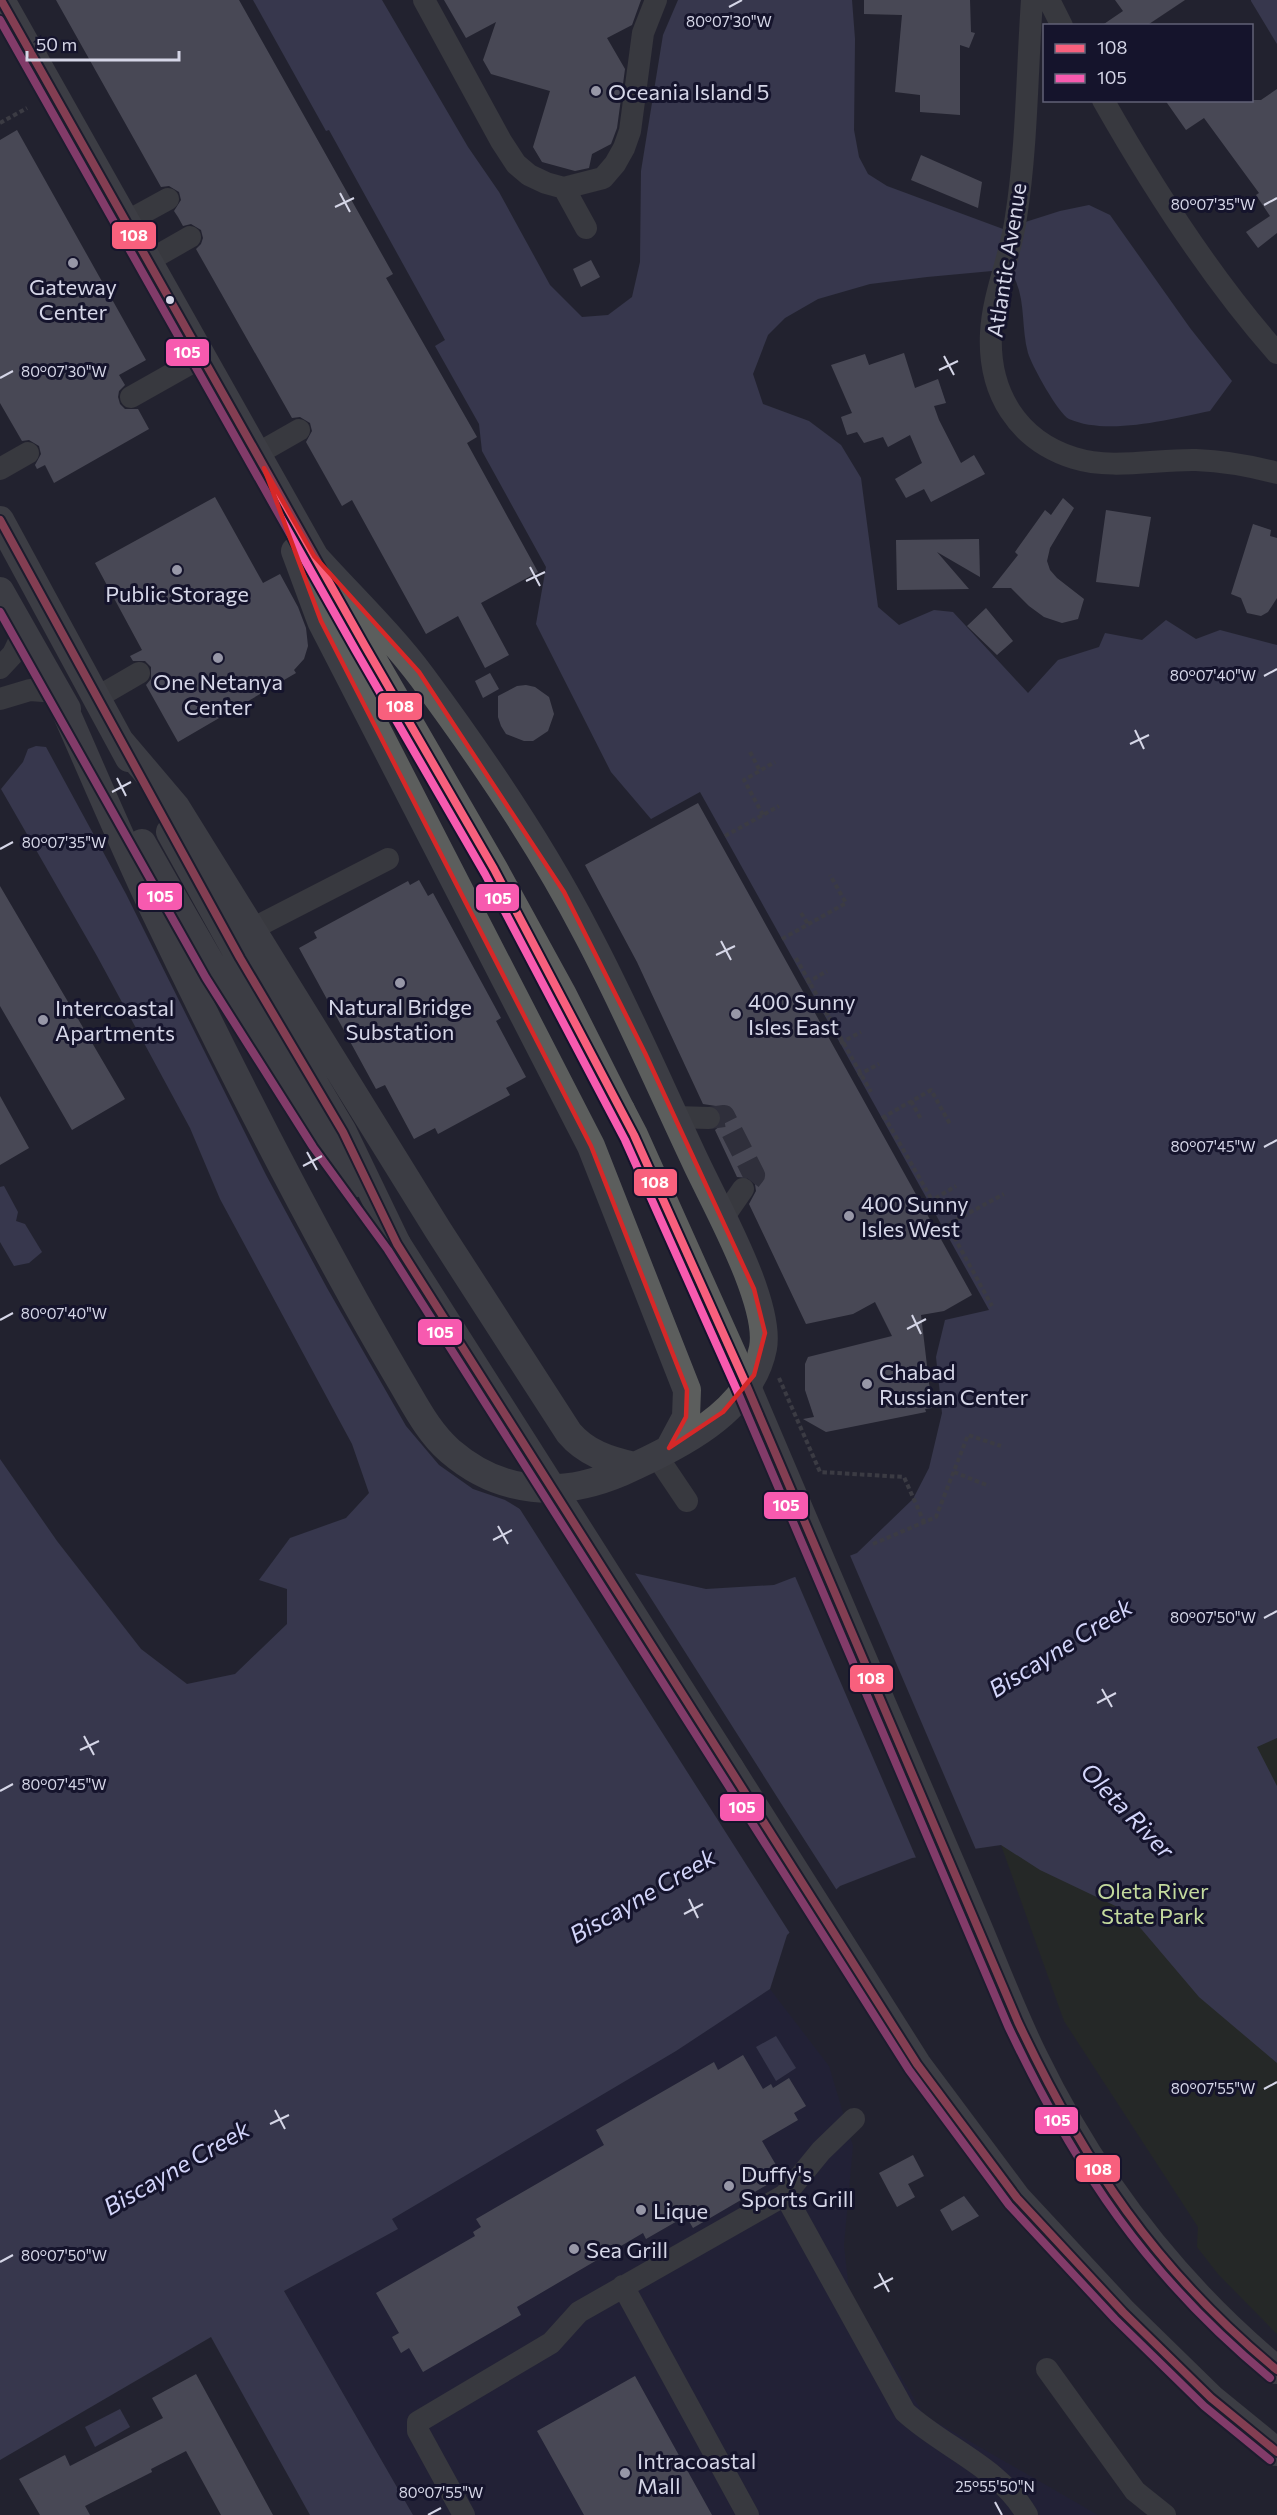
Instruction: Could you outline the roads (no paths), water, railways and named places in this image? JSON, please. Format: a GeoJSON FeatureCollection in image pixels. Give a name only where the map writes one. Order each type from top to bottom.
{"type":"FeatureCollection","features":[{"type":"Feature","properties":{"kind":"main road"},"geometry":{"type":"LineString","coordinates":[[1,0],[260,461],[494,869],[634,1135],[745,1382],[1034,2057],[1085,2150],[1126,2211],[1171,2270],[1252,2350],[1277,2370]]}},
{"type":"Feature","properties":{"kind":"main road"},"geometry":{"type":"LineString","coordinates":[[260,461],[321,621],[591,1146],[687,1390],[686,1417],[653,1457]]}},
{"type":"Feature","properties":{"kind":"main road"},"geometry":{"type":"LineString","coordinates":[[0,520],[240,958],[343,1132],[397,1244]]}},
{"type":"Feature","properties":{"kind":"main road"},"geometry":{"type":"LineString","coordinates":[[57,692],[152,906],[242,1087],[321,1241],[423,1419],[440,1441],[461,1459],[484,1474],[533,1489],[564,1489],[601,1479],[653,1457],[711,1422],[738,1398],[754,1375],[763,1347],[764,1327],[760,1306],[723,1218],[588,934],[518,817],[418,672],[314,556]]}},
{"type":"Feature","properties":{"kind":"main road"},"geometry":{"type":"LineString","coordinates":[[0,591],[215,972],[322,1141],[397,1244],[917,2064],[1017,2198],[1123,2312],[1211,2398],[1277,2452]]}},
{"type":"Feature","properties":{"kind":"main road"},"geometry":{"type":"LineString","coordinates":[[120,741],[176,807],[438,1230],[569,1433],[584,1448],[594,1454],[653,1457]]}},
{"type":"Feature","properties":{"kind":"street"},"geometry":{"type":"LineString","coordinates":[[424,0],[501,141],[516,164],[529,175],[564,188],[603,178],[615,164],[624,148],[630,131],[643,33],[656,0]]}},
{"type":"Feature","properties":{"kind":"street","name":"Atlantic Avenue"},"geometry":{"type":"LineString","coordinates":[[1032,0],[1016,218],[991,331],[995,372],[1009,408],[1020,426],[1034,440],[1054,451],[1077,459],[1109,463],[1196,460],[1277,472]]}},
{"type":"Feature","properties":{"kind":"street"},"geometry":{"type":"LineString","coordinates":[[1049,0],[1061,24]]}},
{"type":"Feature","properties":{"kind":"street"},"geometry":{"type":"LineString","coordinates":[[1104,102],[1189,236],[1226,288],[1277,352]]}},
{"type":"Feature","properties":{"kind":"street"},"geometry":{"type":"LineString","coordinates":[[564,188],[586,228]]}},
{"type":"Feature","properties":{"kind":"street"},"geometry":{"type":"LineString","coordinates":[[126,222],[168,199]]}},
{"type":"Feature","properties":{"kind":"street"},"geometry":{"type":"LineString","coordinates":[[148,261],[190,237]]}},
{"type":"Feature","properties":{"kind":"street"},"geometry":{"type":"LineString","coordinates":[[131,397],[202,357]]}},
{"type":"Feature","properties":{"kind":"street"},"geometry":{"type":"LineString","coordinates":[[260,461],[299,430]]}},
{"type":"Feature","properties":{"kind":"street"},"geometry":{"type":"LineString","coordinates":[[0,469],[28,453]]}},
{"type":"Feature","properties":{"kind":"street"},"geometry":{"type":"LineString","coordinates":[[0,668],[13,654],[23,633]]}},
{"type":"Feature","properties":{"kind":"street"},"geometry":{"type":"LineString","coordinates":[[96,698],[139,673]]}},
{"type":"Feature","properties":{"kind":"street"},"geometry":{"type":"LineString","coordinates":[[0,699],[30,690],[57,692]]}},
{"type":"Feature","properties":{"kind":"street"},"geometry":{"type":"LineString","coordinates":[[252,929],[388,858]]}},
{"type":"Feature","properties":{"kind":"street"},"geometry":{"type":"LineString","coordinates":[[674,1117],[709,1118]]}},
{"type":"Feature","properties":{"kind":"street"},"geometry":{"type":"LineString","coordinates":[[723,1218],[742,1189]]}},
{"type":"Feature","properties":{"kind":"street"},"geometry":{"type":"LineString","coordinates":[[653,1457],[687,1501]]}},
{"type":"Feature","properties":{"kind":"street"},"geometry":{"type":"LineString","coordinates":[[464,2515],[418,2431],[418,2422],[551,2343],[579,2312],[785,2195],[821,2151],[854,2119]]}},
{"type":"Feature","properties":{"kind":"street"},"geometry":{"type":"LineString","coordinates":[[785,2195],[905,2412],[924,2429],[998,2478],[1020,2502],[1027,2515]]}},
{"type":"Feature","properties":{"kind":"street"},"geometry":{"type":"LineString","coordinates":[[622,2286],[748,2515]]}},
{"type":"Feature","properties":{"kind":"street"},"geometry":{"type":"LineString","coordinates":[[1047,2369],[1135,2491],[1165,2515]]}},
{"type":"Feature","properties":{"kind":"water"},"geometry":{"type":"Polygon","coordinates":[[[253,0],[382,0],[468,147],[499,192],[550,285],[582,317],[608,315],[632,297],[640,262],[641,171],[663,35],[678,0],[852,0],[855,39],[854,130],[859,157],[868,174],[887,186],[1003,229],[1060,211],[1089,205],[1110,215],[1190,328],[1232,381],[1210,411],[1158,422],[1120,426],[1085,424],[1069,419],[1052,399],[1030,359],[1022,305],[1014,277],[992,271],[870,284],[818,299],[785,318],[768,335],[753,374],[763,404],[809,421],[841,445],[861,478],[878,607],[899,625],[934,610],[953,612],[1028,693],[1058,660],[1099,647],[1105,633],[1142,640],[1166,620],[1196,639],[1220,630],[1277,645],[1277,1738],[1257,1747],[1277,1786],[1277,2063],[1199,1997],[1126,1911],[1040,1870],[1001,1845],[912,1858],[840,1886],[787,1935],[770,1989],[676,2051],[392,2219],[398,2229],[284,2291],[413,2515],[310,2515],[211,2337],[0,2460],[0,1459],[57,1541],[141,1649],[187,1684],[235,1674],[287,1624],[287,1589],[259,1580],[290,1538],[346,1518],[369,1493],[352,1444],[220,1199],[190,1128],[97,956],[1,789],[23,762],[28,749],[36,746],[46,747],[126,894],[266,1175],[406,1426],[439,1465],[473,1489],[505,1500],[620,1570],[706,1589],[774,1585],[857,1553],[913,1499],[929,1468],[942,1413],[936,1357],[945,1320],[989,1310],[700,792],[651,819],[611,772],[536,624],[546,567],[482,451],[479,424],[435,346],[445,340],[329,130],[326,131],[253,0]]]}},
{"type":"Feature","properties":{"kind":"water"},"geometry":{"type":"Polygon","coordinates":[[[1277,0],[1277,44],[1251,1],[1277,0]]]}},
{"type":"Feature","properties":{"kind":"water"},"geometry":{"type":"Polygon","coordinates":[[[4,1186],[18,1212],[16,1221],[25,1224],[42,1252],[29,1263],[14,1266],[0,1242],[0,1187],[4,1186]]]}},
{"type":"Feature","properties":{"kind":"water"},"geometry":{"type":"Polygon","coordinates":[[[776,2036],[796,2068],[776,2081],[756,2047],[776,2036]]]}},
{"type":"Feature","properties":{"kind":"water"},"geometry":{"type":"Polygon","coordinates":[[[120,2409],[130,2427],[95,2447],[85,2427],[120,2409]]]}},
{"type":"Feature","properties":{"kind":"tunnel"},"geometry":{"type":"LineString","coordinates":[[709,1118],[724,1116],[754,1175],[743,1189]]}},
{"type":"Feature","properties":{"kind":"place","name":"Oceania Island 5"},"geometry":{"type":"Point","coordinates":[596,91]}},
{"type":"Feature","properties":{"kind":"place","name":"Gateway Center"},"geometry":{"type":"Point","coordinates":[73,263]}},
{"type":"Feature","properties":{"kind":"place","name":"Public Storage"},"geometry":{"type":"Point","coordinates":[177,570]}},
{"type":"Feature","properties":{"kind":"place","name":"One Netanya Center"},"geometry":{"type":"Point","coordinates":[218,658]}},
{"type":"Feature","properties":{"kind":"place","name":"Natural Bridge Substation"},"geometry":{"type":"Point","coordinates":[400,983]}},
{"type":"Feature","properties":{"kind":"place","name":"400 Sunny Isles East"},"geometry":{"type":"Point","coordinates":[736,1014]}},
{"type":"Feature","properties":{"kind":"place","name":"Intercoastal Apartments"},"geometry":{"type":"Point","coordinates":[43,1020]}},
{"type":"Feature","properties":{"kind":"place","name":"400 Sunny Isles West"},"geometry":{"type":"Point","coordinates":[849,1216]}},
{"type":"Feature","properties":{"kind":"place","name":"Chabad Russian Center"},"geometry":{"type":"Point","coordinates":[867,1384]}},
{"type":"Feature","properties":{"kind":"place","name":"Duffy's Sports Grill"},"geometry":{"type":"Point","coordinates":[729,2186]}},
{"type":"Feature","properties":{"kind":"place","name":"Lique"},"geometry":{"type":"Point","coordinates":[641,2210]}},
{"type":"Feature","properties":{"kind":"place","name":"Sea Grill"},"geometry":{"type":"Point","coordinates":[574,2249]}},
{"type":"Feature","properties":{"kind":"place","name":"Intracoastal Mall"},"geometry":{"type":"Point","coordinates":[625,2473]}},
{"type":"Feature","properties":{"kind":"water label","name":"Biscayne Creek"},"geometry":{"type":"Point","coordinates":[1060,1647]}},
{"type":"Feature","properties":{"kind":"water label","name":"Oleta River"},"geometry":{"type":"Point","coordinates":[1128,1810]}},
{"type":"Feature","properties":{"kind":"water label","name":"Biscayne Creek"},"geometry":{"type":"Point","coordinates":[642,1895]}},
{"type":"Feature","properties":{"kind":"water label","name":"Biscayne Creek"},"geometry":{"type":"Point","coordinates":[176,2167]}},
{"type":"Feature","properties":{"kind":"park label","name":"Oleta River State Park"},"geometry":{"type":"Point","coordinates":[1153,1902]}}]}
